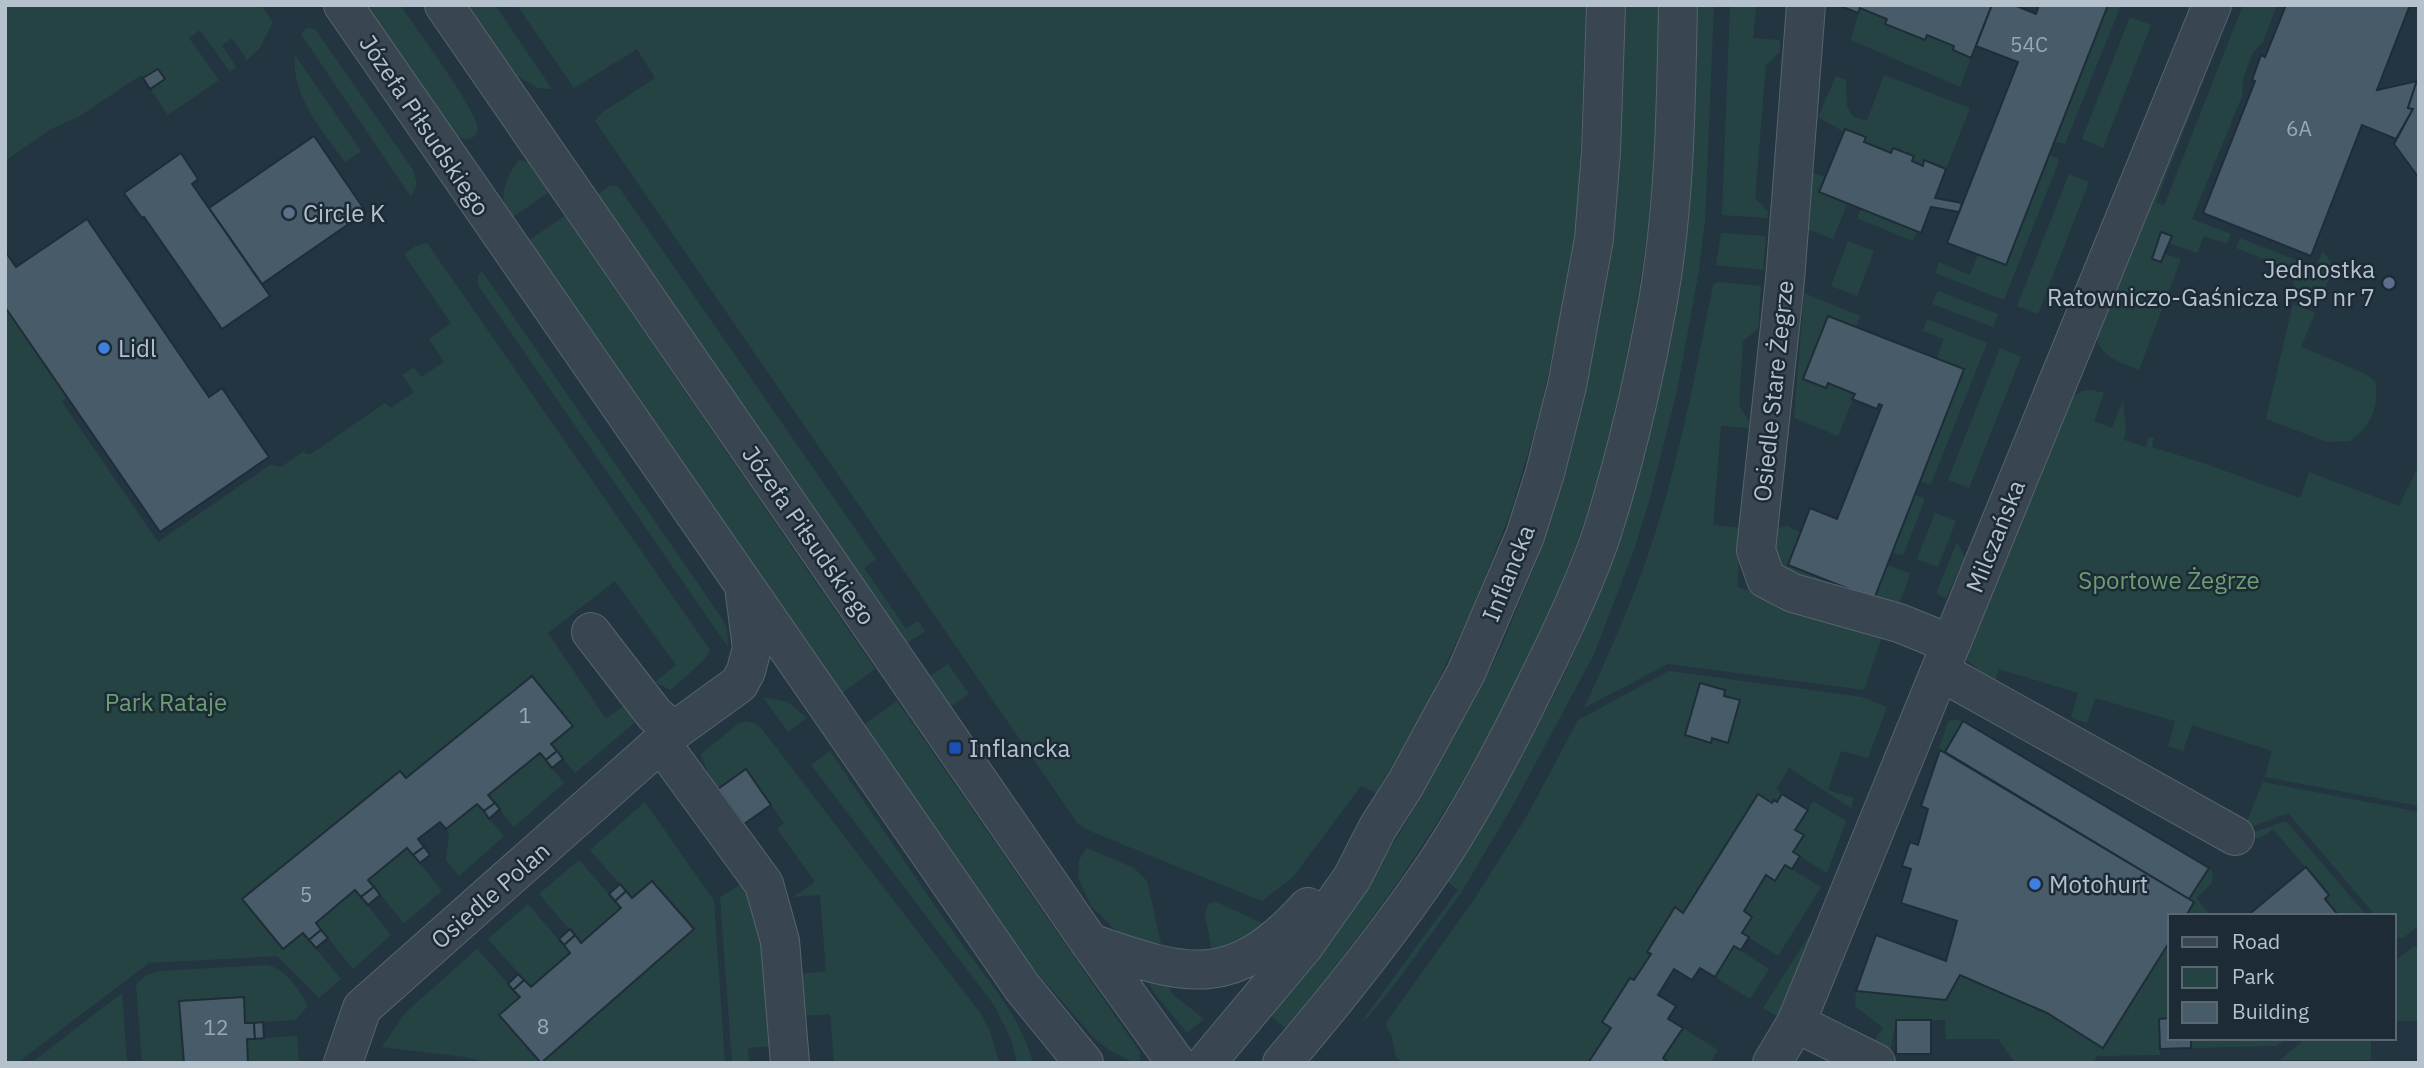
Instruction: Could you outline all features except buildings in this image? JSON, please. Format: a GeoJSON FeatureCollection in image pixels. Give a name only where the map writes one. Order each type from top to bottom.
{"type":"FeatureCollection","features":[{"type":"Feature","properties":{"kind":"street","name":"Józefa Piłsudskiego"},"geometry":{"type":"LineString","coordinates":[[343,5],[1022,987],[1064,1054]]}},
{"type":"Feature","properties":{"kind":"street","name":"Józefa Piłsudskiego"},"geometry":{"type":"LineString","coordinates":[[444,5],[1090,943],[1176,1063]]}},
{"type":"Feature","properties":{"kind":"street","name":"Inflancka"},"geometry":{"type":"LineString","coordinates":[[1206,1063],[1304,946],[1352,878],[1466,673],[1525,536],[1545,473],[1567,386],[1594,239],[1601,152],[1606,5]]}},
{"type":"Feature","properties":{"kind":"street"},"geometry":{"type":"LineString","coordinates":[[1289,1059],[1382,940],[1433,868],[1465,816],[1518,722],[1564,628],[1601,536],[1621,471],[1658,299],[1671,195],[1678,5]]}},
{"type":"Feature","properties":{"kind":"street","name":"Osiedle Stare Żegrze"},"geometry":{"type":"LineString","coordinates":[[1806,5],[1785,280],[1756,550],[1766,579],[1793,593],[1899,623],[1946,658],[2235,836]]}},
{"type":"Feature","properties":{"kind":"street","name":"Milczańska"},"geometry":{"type":"LineString","coordinates":[[1772,1063],[1796,1023],[2211,5]]}},
{"type":"Feature","properties":{"kind":"street"},"geometry":{"type":"LineString","coordinates":[[739,684],[746,671],[752,648],[748,607],[741,582]]}},
{"type":"Feature","properties":{"kind":"street"},"geometry":{"type":"LineString","coordinates":[[591,632],[655,715],[764,884],[780,941],[790,1063]]}},
{"type":"Feature","properties":{"kind":"street","name":"Osiedle Polan"},"geometry":{"type":"LineString","coordinates":[[343,1063],[362,1008],[668,737],[739,684],[776,677],[795,678],[813,686]]}},
{"type":"Feature","properties":{"kind":"street"},"geometry":{"type":"LineString","coordinates":[[1090,943],[1152,964],[1197,972],[1232,965],[1269,944],[1298,918],[1377,829]]}},
{"type":"Feature","properties":{"kind":"street"},"geometry":{"type":"LineString","coordinates":[[1796,1023],[1876,1063]]}},
{"type":"Feature","properties":{"kind":"street"},"geometry":{"type":"LineString","coordinates":[[1064,1054],[1096,1063]]}},
{"type":"Feature","properties":{"kind":"green space"},"geometry":{"type":"Polygon","coordinates":[[[5,5],[261,5],[273,22],[259,49],[247,60],[232,38],[222,45],[236,67],[230,72],[200,30],[189,38],[219,80],[168,115],[141,75],[78,117],[51,129],[5,161],[5,5]]]}},
{"type":"Feature","properties":{"kind":"green space"},"geometry":{"type":"Polygon","coordinates":[[[367,5],[400,5],[468,106],[476,121],[477,134],[466,140],[455,134],[367,5]]]}},
{"type":"Feature","properties":{"kind":"green space"},"geometry":{"type":"Polygon","coordinates":[[[468,5],[495,5],[552,89],[538,88],[516,75],[468,5]]]}},
{"type":"Feature","properties":{"kind":"green space"},"geometry":{"type":"Polygon","coordinates":[[[517,5],[1586,5],[1578,212],[1561,314],[1540,412],[1510,514],[1471,611],[1427,704],[1376,793],[1361,786],[1293,877],[1262,901],[1078,824],[595,121],[603,112],[655,78],[637,49],[574,88],[517,5]]]}},
{"type":"Feature","properties":{"kind":"green space"},"geometry":{"type":"Polygon","coordinates":[[[1624,5],[1659,5],[1653,166],[1647,230],[1630,338],[1605,451],[1583,525],[1544,624],[1482,747],[1410,864],[1370,920],[1285,1028],[1265,1011],[1359,892],[1401,832],[1483,684],[1538,557],[1567,468],[1601,302],[1624,5]]]}},
{"type":"Feature","properties":{"kind":"green space"},"geometry":{"type":"Polygon","coordinates":[[[1698,5],[1714,5],[1705,221],[1677,391],[1634,550],[1594,654],[1512,807],[1462,891],[1398,980],[1362,1021],[1458,890],[1447,881],[1509,778],[1566,671],[1598,597],[1621,531],[1657,395],[1687,231],[1695,111],[1698,5]]]}},
{"type":"Feature","properties":{"kind":"green space"},"geometry":{"type":"Polygon","coordinates":[[[1730,5],[1756,5],[1753,38],[1780,40],[1780,52],[1766,65],[1755,198],[1768,212],[1767,218],[1722,215],[1730,5]]]}},
{"type":"Feature","properties":{"kind":"green space"},"geometry":{"type":"Polygon","coordinates":[[[2108,5],[2121,5],[2065,144],[2054,142],[2108,5]]]}},
{"type":"Feature","properties":{"kind":"green space"},"geometry":{"type":"Polygon","coordinates":[[[2222,5],[2233,5],[2156,202],[2164,206],[2243,5],[2277,5],[2263,42],[2253,52],[2243,78],[2242,96],[2192,219],[2231,234],[2227,244],[2204,236],[2197,253],[2169,243],[2171,236],[2161,232],[2152,259],[2161,262],[2165,254],[2181,259],[2139,370],[2107,354],[2098,343],[2096,335],[2222,5]]]}},
{"type":"Feature","properties":{"kind":"green space"},"geometry":{"type":"Polygon","coordinates":[[[1860,8],[1887,19],[1885,25],[1925,40],[1927,35],[1954,46],[1953,51],[1971,58],[1960,87],[1851,40],[1860,8]]]}},
{"type":"Feature","properties":{"kind":"green space"},"geometry":{"type":"Polygon","coordinates":[[[2130,17],[2151,25],[2103,148],[2082,139],[2130,17]]]}},
{"type":"Feature","properties":{"kind":"green space"},"geometry":{"type":"Polygon","coordinates":[[[307,28],[315,29],[413,170],[417,184],[411,197],[301,34],[307,28]]]}},
{"type":"Feature","properties":{"kind":"green space"},"geometry":{"type":"Polygon","coordinates":[[[295,55],[361,151],[345,162],[303,99],[295,70],[295,55]]]}},
{"type":"Feature","properties":{"kind":"green space"},"geometry":{"type":"Polygon","coordinates":[[[1884,75],[1970,108],[1946,169],[1925,160],[1923,166],[1912,161],[1914,156],[1893,148],[1891,153],[1864,142],[1866,137],[1845,129],[1844,132],[1818,117],[1836,76],[1846,80],[1847,106],[1853,117],[1867,121],[1884,75]]]}},
{"type":"Feature","properties":{"kind":"green space"},"geometry":{"type":"Polygon","coordinates":[[[2050,155],[2059,161],[2004,300],[1935,273],[1939,262],[1970,275],[1978,255],[2006,265],[2050,155]]]}},
{"type":"Feature","properties":{"kind":"green space"},"geometry":{"type":"Polygon","coordinates":[[[519,160],[528,162],[549,192],[513,217],[504,202],[504,192],[510,174],[519,160]]]}},
{"type":"Feature","properties":{"kind":"green space"},"geometry":{"type":"Polygon","coordinates":[[[1799,170],[1826,177],[1820,192],[1847,204],[1833,239],[1794,224],[1799,170]]]}},
{"type":"Feature","properties":{"kind":"green space"},"geometry":{"type":"Polygon","coordinates":[[[2069,174],[2089,182],[2038,314],[2017,306],[2069,174]]]}},
{"type":"Feature","properties":{"kind":"green space"},"geometry":{"type":"Polygon","coordinates":[[[609,186],[618,186],[876,559],[864,568],[906,629],[918,621],[925,631],[907,643],[598,194],[609,186]]]}},
{"type":"Feature","properties":{"kind":"green space"},"geometry":{"type":"Polygon","coordinates":[[[1861,209],[1917,231],[1913,241],[1857,218],[1861,209]]]}},
{"type":"Feature","properties":{"kind":"green space"},"geometry":{"type":"Polygon","coordinates":[[[565,216],[875,669],[842,693],[529,240],[565,216]]]}},
{"type":"Feature","properties":{"kind":"green space"},"geometry":{"type":"Polygon","coordinates":[[[1721,233],[1766,236],[1763,270],[1716,265],[1721,233]]]}},
{"type":"Feature","properties":{"kind":"green space"},"geometry":{"type":"Polygon","coordinates":[[[2240,238],[2315,268],[2323,251],[2332,264],[2332,272],[2318,304],[2294,295],[2292,270],[2236,248],[2240,238]]]}},
{"type":"Feature","properties":{"kind":"green space"},"geometry":{"type":"Polygon","coordinates":[[[1848,241],[1874,251],[1857,296],[1831,286],[1848,241]]]}},
{"type":"Feature","properties":{"kind":"green space","name":"Park Rataje"},"geometry":{"type":"Polygon","coordinates":[[[427,243],[710,650],[706,658],[671,690],[655,682],[676,665],[615,581],[548,633],[606,719],[627,703],[634,723],[575,773],[551,744],[573,726],[406,778],[400,771],[303,933],[341,979],[319,998],[277,956],[149,963],[17,1063],[5,1063],[5,307],[67,397],[62,402],[158,542],[270,465],[281,467],[304,451],[311,454],[385,403],[391,408],[414,392],[402,375],[414,367],[421,377],[444,362],[429,339],[451,323],[405,256],[405,253],[416,246],[427,243]]]}},
{"type":"Feature","properties":{"kind":"green space"},"geometry":{"type":"Polygon","coordinates":[[[482,271],[721,617],[727,629],[728,647],[478,285],[478,275],[482,271]]]}},
{"type":"Feature","properties":{"kind":"green space"},"geometry":{"type":"Polygon","coordinates":[[[1718,282],[1761,286],[1758,329],[1743,341],[1739,405],[1750,423],[1750,428],[1721,426],[1713,525],[1742,528],[1737,587],[1883,634],[1864,690],[1668,664],[1584,708],[1634,594],[1659,522],[1685,421],[1713,285],[1718,282]]]}},
{"type":"Feature","properties":{"kind":"green space"},"geometry":{"type":"Polygon","coordinates":[[[1938,291],[1998,314],[1993,327],[1932,304],[1938,291]]]}},
{"type":"Feature","properties":{"kind":"green space"},"geometry":{"type":"Polygon","coordinates":[[[1804,293],[1860,316],[1856,327],[1828,316],[1803,379],[1825,388],[1828,383],[1855,394],[1838,436],[1794,418],[1804,293]]]}},
{"type":"Feature","properties":{"kind":"green space"},"geometry":{"type":"Polygon","coordinates":[[[2293,304],[2315,313],[2301,347],[2364,373],[2375,381],[2376,399],[2372,416],[2363,430],[2350,441],[2327,442],[2266,419],[2293,304]]]}},
{"type":"Feature","properties":{"kind":"green space"},"geometry":{"type":"Polygon","coordinates":[[[1927,319],[1987,343],[1931,484],[1921,482],[1964,369],[1937,358],[1944,339],[1923,331],[1927,319]]]}},
{"type":"Feature","properties":{"kind":"green space"},"geometry":{"type":"Polygon","coordinates":[[[2000,348],[2021,357],[1969,488],[1948,480],[2000,348]]]}},
{"type":"Feature","properties":{"kind":"green space","name":"Sportowe Żegrze"},"geometry":{"type":"Polygon","coordinates":[[[2082,391],[2104,393],[2094,421],[2112,428],[2123,400],[2126,430],[2124,440],[2146,447],[2149,437],[2154,438],[2152,447],[2300,498],[2309,472],[2399,506],[2419,465],[2419,806],[2265,777],[2272,751],[2192,725],[2183,751],[2168,746],[2175,721],[2095,698],[2087,723],[2071,718],[2078,693],[1999,669],[1991,694],[1982,672],[1964,658],[2069,399],[2082,391]]]}},
{"type":"Feature","properties":{"kind":"green space"},"geometry":{"type":"Polygon","coordinates":[[[1915,495],[1924,498],[1924,502],[1903,555],[1893,553],[1915,495]]]}},
{"type":"Feature","properties":{"kind":"green space"},"geometry":{"type":"Polygon","coordinates":[[[1935,513],[1956,521],[1938,567],[1917,559],[1935,513]]]}},
{"type":"Feature","properties":{"kind":"green space"},"geometry":{"type":"Polygon","coordinates":[[[1788,526],[1800,532],[1788,566],[1874,599],[1888,565],[1909,573],[1897,609],[1786,573],[1769,541],[1776,530],[1788,526]]]}},
{"type":"Feature","properties":{"kind":"green space"},"geometry":{"type":"Polygon","coordinates":[[[1957,542],[1965,558],[1946,598],[1937,594],[1937,591],[1957,542]]]}},
{"type":"Feature","properties":{"kind":"green space"},"geometry":{"type":"Polygon","coordinates":[[[948,664],[969,694],[951,706],[930,676],[948,664]]]}},
{"type":"Feature","properties":{"kind":"green space"},"geometry":{"type":"Polygon","coordinates":[[[1669,671],[1862,697],[1887,707],[1868,758],[1841,751],[1828,790],[1854,798],[1851,808],[1789,768],[1776,789],[1782,794],[1777,802],[1774,800],[1772,803],[1758,794],[1683,913],[1674,908],[1647,952],[1651,954],[1634,980],[1630,978],[1611,1028],[1588,1063],[1404,1063],[1396,1057],[1391,1034],[1386,1026],[1388,1020],[1475,898],[1528,814],[1578,720],[1669,671]]]}},
{"type":"Feature","properties":{"kind":"green space"},"geometry":{"type":"Polygon","coordinates":[[[763,697],[788,702],[807,718],[788,732],[763,697]]]}},
{"type":"Feature","properties":{"kind":"green space"},"geometry":{"type":"Polygon","coordinates":[[[897,701],[1140,1052],[1140,1060],[1133,1062],[1109,1050],[1095,1039],[1032,967],[864,725],[897,701]]]}},
{"type":"Feature","properties":{"kind":"green space"},"geometry":{"type":"Polygon","coordinates":[[[746,721],[761,728],[981,1014],[990,1031],[999,1063],[834,1063],[830,1014],[804,1016],[800,974],[826,971],[820,895],[793,897],[815,882],[777,829],[784,823],[746,770],[718,789],[708,774],[701,754],[738,724],[746,721]]]}},
{"type":"Feature","properties":{"kind":"green space"},"geometry":{"type":"Polygon","coordinates":[[[1948,721],[1963,721],[1945,752],[1940,751],[1921,806],[1948,721]]]}},
{"type":"Feature","properties":{"kind":"green space"},"geometry":{"type":"Polygon","coordinates":[[[830,751],[1000,996],[1019,1028],[1033,1063],[1017,1063],[1011,1039],[994,1005],[811,765],[830,751]]]}},
{"type":"Feature","properties":{"kind":"green space"},"geometry":{"type":"Polygon","coordinates":[[[540,753],[564,783],[514,827],[488,795],[540,753]]]}},
{"type":"Feature","properties":{"kind":"green space"},"geometry":{"type":"Polygon","coordinates":[[[2263,782],[2419,812],[2419,925],[2403,938],[2396,938],[2396,914],[2374,914],[2288,813],[2246,829],[2263,782]]]}},
{"type":"Feature","properties":{"kind":"green space"},"geometry":{"type":"Polygon","coordinates":[[[1813,801],[1846,821],[1827,873],[1793,852],[1804,835],[1795,830],[1813,801]]]}},
{"type":"Feature","properties":{"kind":"green space"},"geometry":{"type":"Polygon","coordinates":[[[645,802],[714,901],[725,1063],[542,1063],[694,929],[652,881],[632,898],[590,850],[645,802]]]}},
{"type":"Feature","properties":{"kind":"green space"},"geometry":{"type":"Polygon","coordinates":[[[477,804],[504,836],[459,876],[446,860],[449,833],[446,829],[477,804]]]}},
{"type":"Feature","properties":{"kind":"green space"},"geometry":{"type":"Polygon","coordinates":[[[2286,821],[2365,914],[2337,914],[2325,899],[2329,895],[2273,829],[2259,838],[2249,834],[2286,821]]]}},
{"type":"Feature","properties":{"kind":"green space"},"geometry":{"type":"Polygon","coordinates":[[[407,848],[442,891],[404,923],[368,880],[407,848]]]}},
{"type":"Feature","properties":{"kind":"green space"},"geometry":{"type":"Polygon","coordinates":[[[1087,848],[1134,868],[1147,881],[1164,957],[1122,936],[1091,906],[1078,877],[1079,860],[1087,848]]]}},
{"type":"Feature","properties":{"kind":"green space"},"geometry":{"type":"Polygon","coordinates":[[[579,860],[621,908],[581,943],[539,894],[579,860]]]}},
{"type":"Feature","properties":{"kind":"green space"},"geometry":{"type":"Polygon","coordinates":[[[1785,865],[1821,887],[1778,956],[1742,933],[1752,917],[1744,911],[1766,875],[1775,880],[1785,865]]]}},
{"type":"Feature","properties":{"kind":"green space"},"geometry":{"type":"Polygon","coordinates":[[[2209,868],[2213,872],[2212,883],[2196,898],[2209,914],[2187,914],[2194,903],[2189,899],[2209,868]]]}},
{"type":"Feature","properties":{"kind":"green space"},"geometry":{"type":"Polygon","coordinates":[[[742,884],[761,927],[772,1046],[748,1048],[749,1063],[732,1063],[720,897],[742,884]]]}},
{"type":"Feature","properties":{"kind":"green space"},"geometry":{"type":"Polygon","coordinates":[[[355,890],[391,935],[353,969],[316,923],[355,890]]]}},
{"type":"Feature","properties":{"kind":"green space"},"geometry":{"type":"Polygon","coordinates":[[[1837,891],[1785,1021],[1763,1008],[1837,891]]]}},
{"type":"Feature","properties":{"kind":"green space"},"geometry":{"type":"Polygon","coordinates":[[[1216,902],[1273,928],[1213,958],[1205,913],[1209,903],[1216,902]]]}},
{"type":"Feature","properties":{"kind":"green space"},"geometry":{"type":"Polygon","coordinates":[[[528,904],[570,953],[531,987],[488,939],[528,904]]]}},
{"type":"Feature","properties":{"kind":"green space"},"geometry":{"type":"Polygon","coordinates":[[[2168,944],[2168,1018],[2159,1019],[2160,1055],[2097,1056],[2093,1063],[2015,1063],[1998,1039],[1946,1039],[1945,1020],[1896,1020],[1890,1053],[1873,1042],[1883,1028],[1855,1006],[1856,991],[1960,975],[2047,1013],[2103,1048],[2168,944]]]}},
{"type":"Feature","properties":{"kind":"green space"},"geometry":{"type":"Polygon","coordinates":[[[1734,946],[1769,969],[1750,999],[1715,977],[1734,946]]]}},
{"type":"Feature","properties":{"kind":"green space"},"geometry":{"type":"Polygon","coordinates":[[[2414,946],[2419,948],[2419,1021],[2396,1021],[2396,960],[2414,946]]]}},
{"type":"Feature","properties":{"kind":"green space"},"geometry":{"type":"Polygon","coordinates":[[[477,949],[520,997],[499,1015],[541,1063],[493,1063],[382,1047],[405,1013],[477,949]]]}},
{"type":"Feature","properties":{"kind":"green space"},"geometry":{"type":"Polygon","coordinates":[[[266,965],[286,975],[308,1006],[295,1020],[245,1023],[244,997],[180,1001],[184,1063],[142,1063],[136,984],[147,975],[160,971],[266,965]]]}},
{"type":"Feature","properties":{"kind":"green space"},"geometry":{"type":"Polygon","coordinates":[[[1148,982],[1170,986],[1172,994],[1204,1019],[1187,1033],[1148,982]]]}},
{"type":"Feature","properties":{"kind":"green space"},"geometry":{"type":"Polygon","coordinates":[[[122,993],[127,1063],[31,1063],[122,993]]]}},
{"type":"Feature","properties":{"kind":"green space"},"geometry":{"type":"Polygon","coordinates":[[[1683,1028],[1718,1050],[1710,1063],[1669,1063],[1663,1058],[1683,1028]]]}},
{"type":"Feature","properties":{"kind":"green space"},"geometry":{"type":"Polygon","coordinates":[[[297,1036],[299,1063],[248,1063],[247,1039],[297,1036]]]}},
{"type":"Feature","properties":{"kind":"green space"},"geometry":{"type":"Polygon","coordinates":[[[2191,1040],[2284,1040],[2277,1046],[2191,1048],[2191,1040]]]}},
{"type":"Feature","properties":{"kind":"green space"},"geometry":{"type":"Polygon","coordinates":[[[2304,1040],[2371,1040],[2371,1060],[2280,1060],[2304,1040]]]}},
{"type":"Feature","properties":{"kind":"place","name":"Circle K"},"geometry":{"type":"Point","coordinates":[289,213]}},
{"type":"Feature","properties":{"kind":"place","name":"Jednostka Ratowniczo-Gaśnicza PSP nr 7"},"geometry":{"type":"Point","coordinates":[2389,283]}},
{"type":"Feature","properties":{"kind":"place","name":"Lidl"},"geometry":{"type":"Point","coordinates":[104,348]}},
{"type":"Feature","properties":{"kind":"place","name":"Inflancka"},"geometry":{"type":"Point","coordinates":[955,748]}},
{"type":"Feature","properties":{"kind":"place","name":"Motohurt"},"geometry":{"type":"Point","coordinates":[2035,884]}}]}
